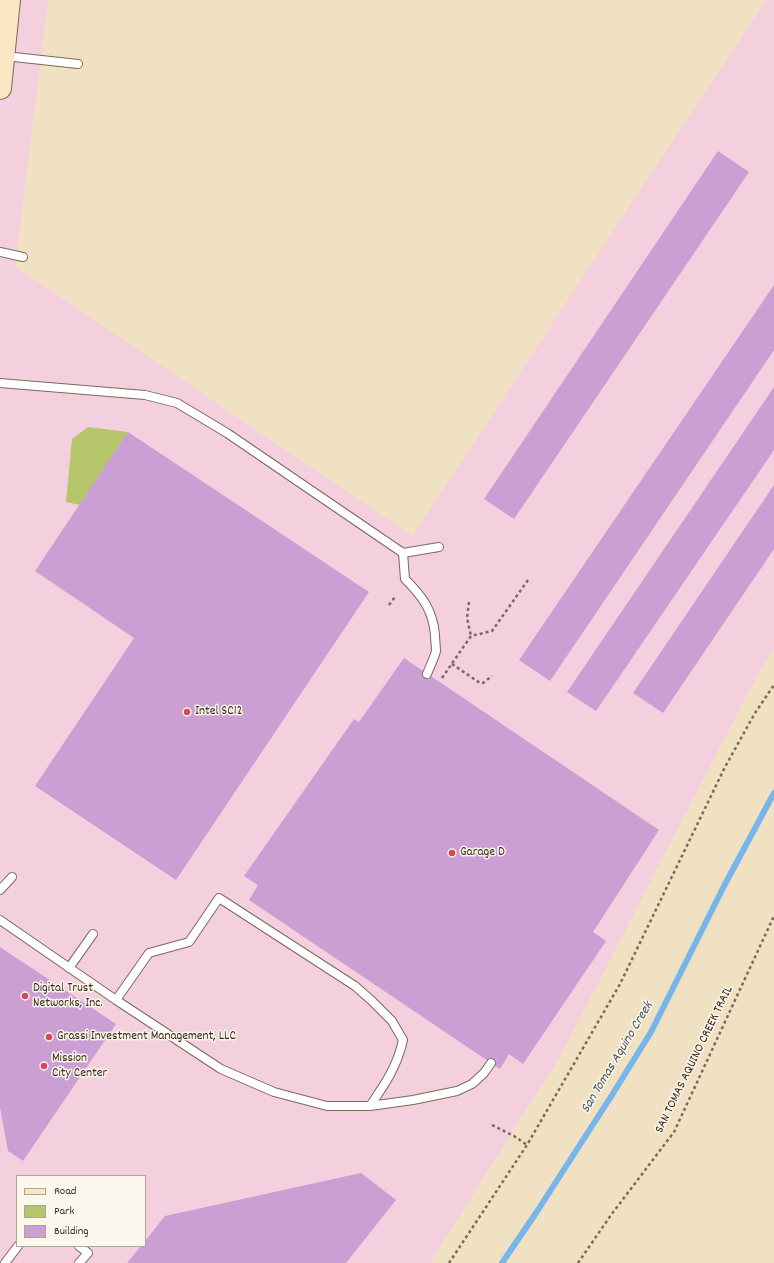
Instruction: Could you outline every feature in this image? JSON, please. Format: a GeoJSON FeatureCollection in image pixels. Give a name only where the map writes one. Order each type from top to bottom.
{"type":"FeatureCollection","features":[{"type":"Feature","properties":{"kind":"street"},"geometry":{"type":"LineString","coordinates":[[0,88],[2,48],[9,0]]}},
{"type":"Feature","properties":{"kind":"lane"},"geometry":{"type":"LineString","coordinates":[[2,48],[78,64]]}},
{"type":"Feature","properties":{"kind":"lane"},"geometry":{"type":"LineString","coordinates":[[0,252],[23,256]]}},
{"type":"Feature","properties":{"kind":"lane"},"geometry":{"type":"LineString","coordinates":[[0,383],[145,395],[177,403],[227,433],[403,553],[439,546]]}},
{"type":"Feature","properties":{"kind":"lane"},"geometry":{"type":"LineString","coordinates":[[403,553],[405,580],[416,590],[425,602],[434,622],[436,650],[427,674]]}},
{"type":"Feature","properties":{"kind":"lane"},"geometry":{"type":"LineString","coordinates":[[0,890],[12,877]]}},
{"type":"Feature","properties":{"kind":"lane"},"geometry":{"type":"LineString","coordinates":[[116,1000],[149,953],[189,942],[219,898],[355,986],[392,1021],[403,1040],[400,1052],[394,1068],[370,1106]]}},
{"type":"Feature","properties":{"kind":"lane"},"geometry":{"type":"LineString","coordinates":[[0,920],[116,1000],[221,1069],[274,1092],[327,1106],[370,1106],[414,1100],[457,1091],[472,1084],[484,1073],[491,1063]]}},
{"type":"Feature","properties":{"kind":"lane"},"geometry":{"type":"LineString","coordinates":[[69,968],[93,934]]}},
{"type":"Feature","properties":{"kind":"lane"},"geometry":{"type":"LineString","coordinates":[[5,1263],[17,1247]]}},
{"type":"Feature","properties":{"kind":"lane"},"geometry":{"type":"LineString","coordinates":[[79,1263],[88,1253],[80,1247]]}},
{"type":"Feature","properties":{"kind":"path"},"geometry":{"type":"LineString","coordinates":[[440,682],[471,636],[492,632],[528,580]]}},
{"type":"Feature","properties":{"kind":"path"},"geometry":{"type":"LineString","coordinates":[[389,605],[395,597]]}},
{"type":"Feature","properties":{"kind":"path"},"geometry":{"type":"LineString","coordinates":[[470,602],[467,618],[471,636]]}},
{"type":"Feature","properties":{"kind":"path"},"geometry":{"type":"LineString","coordinates":[[452,664],[480,683],[483,683],[492,676]]}},
{"type":"Feature","properties":{"kind":"path"},"geometry":{"type":"LineString","coordinates":[[449,1263],[527,1145],[573,1068],[620,984],[725,767],[774,685]]}},
{"type":"Feature","properties":{"kind":"path","name":"SAN TOMAS AQUINO CREEK TRAIL"},"geometry":{"type":"LineString","coordinates":[[578,1263],[611,1214],[674,1132],[774,916]]}},
{"type":"Feature","properties":{"kind":"path"},"geometry":{"type":"LineString","coordinates":[[492,1125],[527,1145]]}},
{"type":"Feature","properties":{"kind":"shaded area"},"geometry":{"type":"Polygon","coordinates":[[[0,0],[48,0],[15,266],[412,536],[766,0],[774,0],[774,648],[751,687],[562,1053],[430,1263],[0,1263],[0,0]]]}},
{"type":"Feature","properties":{"kind":"green space"},"geometry":{"type":"Polygon","coordinates":[[[88,427],[128,432],[80,505],[66,502],[72,439],[88,427]]]}},
{"type":"Feature","properties":{"kind":"building"},"geometry":{"type":"Polygon","coordinates":[[[718,151],[749,172],[514,519],[484,499],[718,151]]]}},
{"type":"Feature","properties":{"kind":"building"},"geometry":{"type":"Polygon","coordinates":[[[774,285],[774,350],[550,681],[519,660],[774,285]]]}},
{"type":"Feature","properties":{"kind":"building"},"geometry":{"type":"Polygon","coordinates":[[[774,387],[774,450],[596,711],[567,692],[774,387]]]}},
{"type":"Feature","properties":{"kind":"building","name":"Intel SC12"},"geometry":{"type":"Polygon","coordinates":[[[128,432],[369,592],[176,880],[35,786],[134,638],[35,571],[128,432]]]}},
{"type":"Feature","properties":{"kind":"building"},"geometry":{"type":"Polygon","coordinates":[[[774,485],[774,549],[663,713],[633,693],[774,485]]]}},
{"type":"Feature","properties":{"kind":"building","name":"Garage D"},"geometry":{"type":"Polygon","coordinates":[[[404,658],[659,830],[593,932],[606,941],[523,1064],[509,1054],[500,1069],[249,900],[258,885],[244,876],[354,719],[359,722],[404,658]]]}},
{"type":"Feature","properties":{"kind":"building","name":"Mission City Center"},"geometry":{"type":"Polygon","coordinates":[[[0,947],[116,1024],[23,1161],[8,1151],[0,1108],[0,947]]]}},
{"type":"Feature","properties":{"kind":"building"},"geometry":{"type":"Polygon","coordinates":[[[361,1173],[396,1200],[346,1263],[127,1263],[140,1247],[146,1247],[146,1240],[165,1216],[361,1173]]]}},
{"type":"Feature","properties":{"kind":"waterway","name":"San Tomas Aquino Creek"},"geometry":{"type":"LineString","coordinates":[[502,1263],[536,1213],[651,1032],[724,886],[774,793]]}},
{"type":"Feature","properties":{"kind":"place","name":"Intel SC12"},"geometry":{"type":"Point","coordinates":[187,712]}},
{"type":"Feature","properties":{"kind":"place","name":"Garage D"},"geometry":{"type":"Point","coordinates":[452,853]}},
{"type":"Feature","properties":{"kind":"place","name":"Digital Trust Networks, Inc."},"geometry":{"type":"Point","coordinates":[25,996]}},
{"type":"Feature","properties":{"kind":"place","name":"Grassi Investment Management, LLC"},"geometry":{"type":"Point","coordinates":[49,1037]}},
{"type":"Feature","properties":{"kind":"place","name":"Mission City Center"},"geometry":{"type":"Point","coordinates":[44,1066]}}]}
